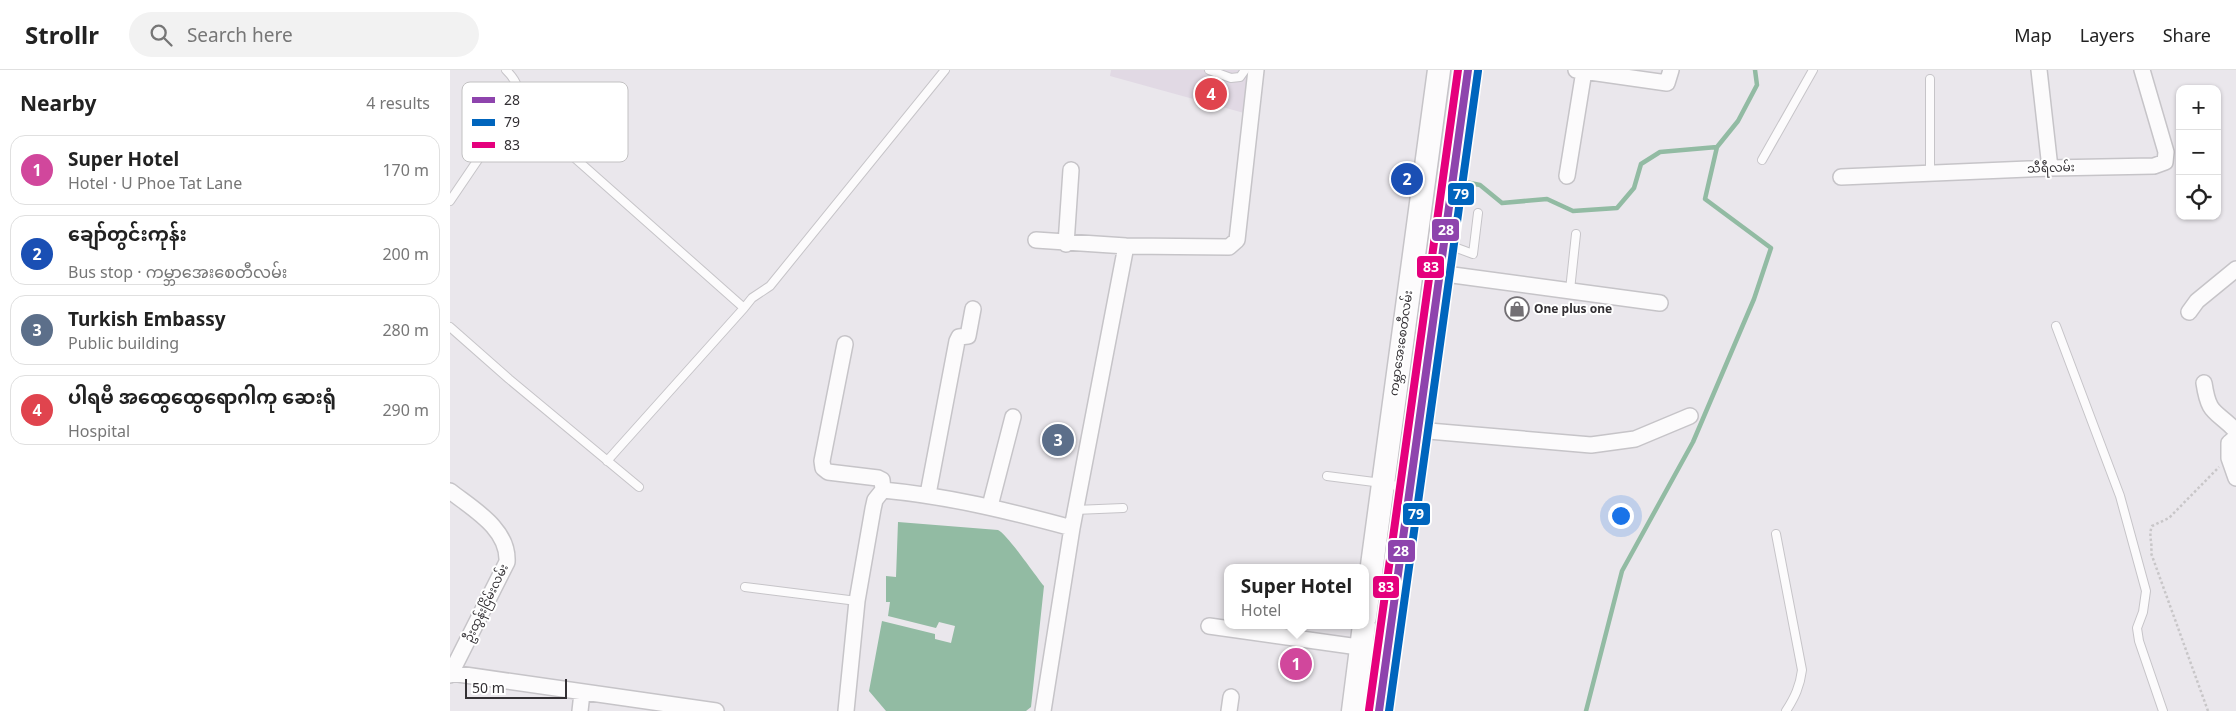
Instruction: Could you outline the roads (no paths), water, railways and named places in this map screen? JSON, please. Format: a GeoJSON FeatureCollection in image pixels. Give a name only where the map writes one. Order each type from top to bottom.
{"type":"FeatureCollection","features":[{"type":"Feature","properties":{"kind":"main road","name":"ကမ္ဘာအေးစေတီလမ်း"},"geometry":{"type":"LineString","coordinates":[[1369,585],[1439,70]]}},
{"type":"Feature","properties":{"kind":"main road"},"geometry":{"type":"LineString","coordinates":[[1379,711],[1442,243],[1468,70]]}},
{"type":"Feature","properties":{"kind":"main road"},"geometry":{"type":"LineString","coordinates":[[1434,102],[1462,107]]}},
{"type":"Feature","properties":{"kind":"main road"},"geometry":{"type":"LineString","coordinates":[[1353,711],[1363,629]]}},
{"type":"Feature","properties":{"kind":"street"},"geometry":{"type":"LineString","coordinates":[[1036,240],[1066,244],[1229,247],[1237,240],[1256,70]]}},
{"type":"Feature","properties":{"kind":"street"},"geometry":{"type":"LineString","coordinates":[[1567,176],[1580,71],[1666,83],[1671,70]]}},
{"type":"Feature","properties":{"kind":"street"},"geometry":{"type":"LineString","coordinates":[[2039,70],[2050,168]]}},
{"type":"Feature","properties":{"kind":"street","name":"သီရီလမ်း"},"geometry":{"type":"LineString","coordinates":[[1841,177],[2050,168],[2154,166],[2165,162],[2166,152],[2142,70]]}},
{"type":"Feature","properties":{"kind":"street"},"geometry":{"type":"LineString","coordinates":[[1066,244],[1071,170]]}},
{"type":"Feature","properties":{"kind":"street"},"geometry":{"type":"LineString","coordinates":[[1043,711],[1075,510],[1126,246]]}},
{"type":"Feature","properties":{"kind":"street"},"geometry":{"type":"LineString","coordinates":[[2188,312],[2197,301],[2236,269]]}},
{"type":"Feature","properties":{"kind":"street"},"geometry":{"type":"LineString","coordinates":[[1438,273],[1660,303]]}},
{"type":"Feature","properties":{"kind":"street"},"geometry":{"type":"LineString","coordinates":[[928,494],[957,341],[959,337],[968,336],[973,309]]}},
{"type":"Feature","properties":{"kind":"street"},"geometry":{"type":"LineString","coordinates":[[845,344],[822,461],[823,468],[828,472],[878,478],[882,480],[883,490],[875,500],[873,508],[857,601],[846,711]]}},
{"type":"Feature","properties":{"kind":"street"},"geometry":{"type":"LineString","coordinates":[[2204,383],[2207,401],[2214,413],[2236,431]]}},
{"type":"Feature","properties":{"kind":"street"},"geometry":{"type":"LineString","coordinates":[[1417,430],[1591,445],[1635,439],[1690,416]]}},
{"type":"Feature","properties":{"kind":"street"},"geometry":{"type":"LineString","coordinates":[[990,506],[1013,417]]}},
{"type":"Feature","properties":{"kind":"street"},"geometry":{"type":"LineString","coordinates":[[2236,437],[2229,443],[2229,458],[2236,478]]}},
{"type":"Feature","properties":{"kind":"street"},"geometry":{"type":"LineString","coordinates":[[883,490],[928,494],[990,506],[1072,528]]}},
{"type":"Feature","properties":{"kind":"street","name":"ဦးထွန်းငြိမ်းလမ်း"},"geometry":{"type":"LineString","coordinates":[[450,491],[492,526],[506,544],[507,562],[450,674]]}},
{"type":"Feature","properties":{"kind":"street"},"geometry":{"type":"LineString","coordinates":[[1209,626],[1224,628]]}},
{"type":"Feature","properties":{"kind":"street"},"geometry":{"type":"LineString","coordinates":[[1231,629],[1387,651]]}},
{"type":"Feature","properties":{"kind":"street"},"geometry":{"type":"LineString","coordinates":[[450,674],[716,711]]}},
{"type":"Feature","properties":{"kind":"street"},"geometry":{"type":"LineString","coordinates":[[580,711],[582,693]]}},
{"type":"Feature","properties":{"kind":"lane"},"geometry":{"type":"LineString","coordinates":[[506,70],[517,82]]}},
{"type":"Feature","properties":{"kind":"lane"},"geometry":{"type":"LineString","coordinates":[[607,461],[752,298],[770,286],[945,70]]}},
{"type":"Feature","properties":{"kind":"lane"},"geometry":{"type":"LineString","coordinates":[[1208,70],[1231,78],[1240,77],[1245,70]]}},
{"type":"Feature","properties":{"kind":"lane"},"geometry":{"type":"LineString","coordinates":[[1762,160],[1813,70]]}},
{"type":"Feature","properties":{"kind":"lane"},"geometry":{"type":"LineString","coordinates":[[1930,79],[1930,174]]}},
{"type":"Feature","properties":{"kind":"lane"},"geometry":{"type":"LineString","coordinates":[[450,200],[476,162]]}},
{"type":"Feature","properties":{"kind":"lane"},"geometry":{"type":"LineString","coordinates":[[581,162],[744,308]]}},
{"type":"Feature","properties":{"kind":"lane"},"geometry":{"type":"LineString","coordinates":[[1442,243],[1473,254],[1478,213]]}},
{"type":"Feature","properties":{"kind":"lane"},"geometry":{"type":"LineString","coordinates":[[1570,290],[1576,234]]}},
{"type":"Feature","properties":{"kind":"lane"},"geometry":{"type":"LineString","coordinates":[[1411,270],[1438,273]]}},
{"type":"Feature","properties":{"kind":"lane"},"geometry":{"type":"LineString","coordinates":[[2056,326],[2123,505],[2146,591],[2143,612],[2137,628],[2139,641],[2163,711]]}},
{"type":"Feature","properties":{"kind":"lane"},"geometry":{"type":"LineString","coordinates":[[450,328],[509,380],[639,487]]}},
{"type":"Feature","properties":{"kind":"lane"},"geometry":{"type":"LineString","coordinates":[[1327,476],[1382,483],[1408,489]]}},
{"type":"Feature","properties":{"kind":"lane"},"geometry":{"type":"LineString","coordinates":[[1075,510],[1123,508]]}},
{"type":"Feature","properties":{"kind":"lane"},"geometry":{"type":"LineString","coordinates":[[1776,534],[1802,670],[1801,684],[1786,711]]}},
{"type":"Feature","properties":{"kind":"lane"},"geometry":{"type":"LineString","coordinates":[[746,587],[857,601]]}},
{"type":"Feature","properties":{"kind":"waterway"},"geometry":{"type":"LineString","coordinates":[[1460,181],[1480,185],[1502,203],[1547,199],[1573,211],[1617,208],[1634,188],[1641,164],[1660,152],[1717,147],[1738,121],[1757,85],[1755,70]]}},
{"type":"Feature","properties":{"kind":"waterway"},"geometry":{"type":"LineString","coordinates":[[1586,711],[1622,571],[1693,442],[1754,299],[1771,248],[1705,199],[1717,147]]}},
{"type":"Feature","properties":{"kind":"place","name":"ပါရမီ အထွေထွေရောဂါကု ဆေးရုံ"},"geometry":{"type":"Point","coordinates":[1211,94]}},
{"type":"Feature","properties":{"kind":"place","name":"ချော်တွင်းကုန်း"},"geometry":{"type":"Point","coordinates":[1407,179]}},
{"type":"Feature","properties":{"kind":"place","name":"One plus one"},"geometry":{"type":"Point","coordinates":[1517,309]}},
{"type":"Feature","properties":{"kind":"place","name":"Turkish Embassy"},"geometry":{"type":"Point","coordinates":[1058,440]}},
{"type":"Feature","properties":{"kind":"place","name":"Super Hotel"},"geometry":{"type":"Point","coordinates":[1296,664]}}]}
